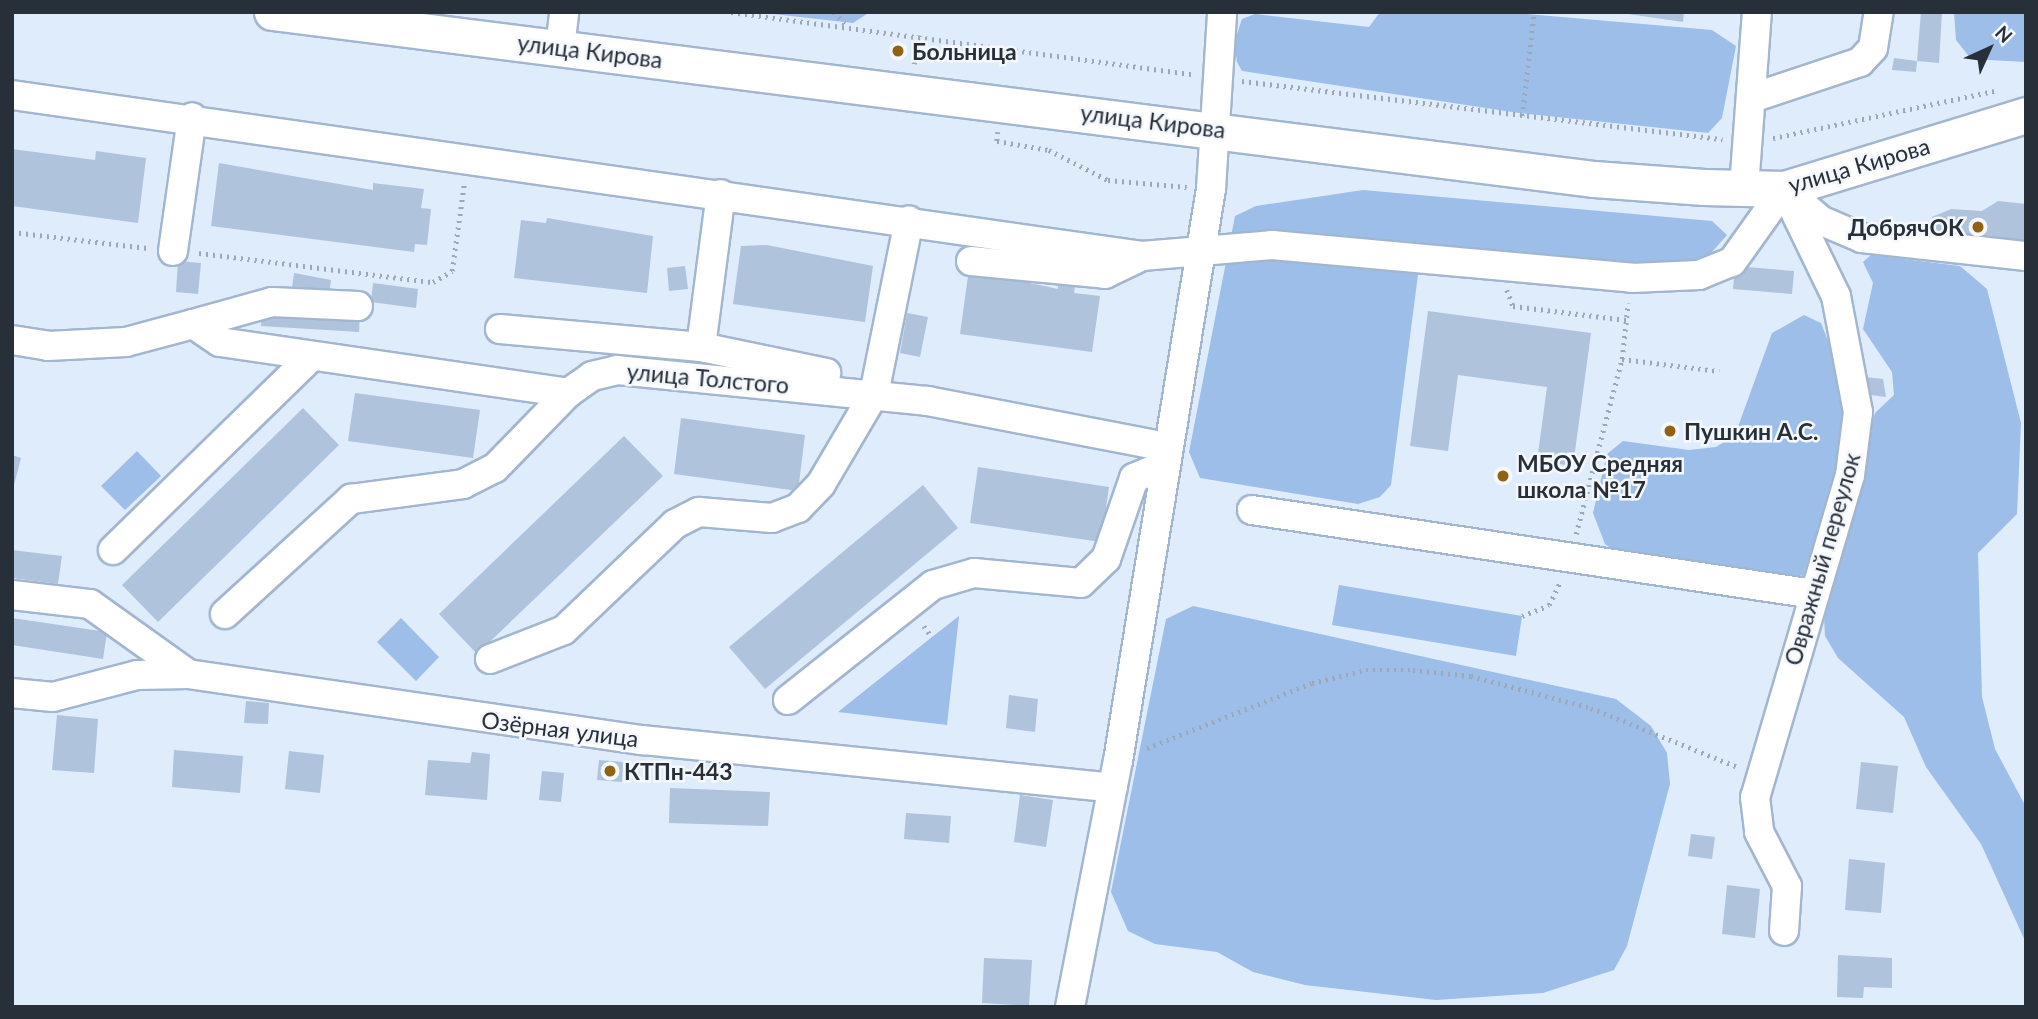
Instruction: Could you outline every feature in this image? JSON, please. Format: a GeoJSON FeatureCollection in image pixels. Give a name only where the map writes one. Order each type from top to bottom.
{"type":"FeatureCollection","features":[{"type":"Feature","properties":{"kind":"main road","name":"улица Кирова"},"geometry":{"type":"LineString","coordinates":[[272,12],[328,16],[1594,179],[1744,188],[1784,188],[2026,115]]}},
{"type":"Feature","properties":{"kind":"street"},"geometry":{"type":"LineString","coordinates":[[560,47],[564,12]]}},
{"type":"Feature","properties":{"kind":"street"},"geometry":{"type":"LineString","coordinates":[[1070,1007],[1115,775],[1165,456],[1211,189],[1211,128],[1222,12]]}},
{"type":"Feature","properties":{"kind":"street"},"geometry":{"type":"LineString","coordinates":[[1744,188],[1750,142],[1757,12]]}},
{"type":"Feature","properties":{"kind":"street"},"geometry":{"type":"LineString","coordinates":[[1752,98],[1860,62],[1873,48],[1880,12]]}},
{"type":"Feature","properties":{"kind":"street"},"geometry":{"type":"LineString","coordinates":[[12,95],[192,117],[1142,256],[1199,255],[1272,245],[1632,278],[1715,271],[1732,262],[1784,188],[1822,221],[1862,238],[2026,256]]}},
{"type":"Feature","properties":{"kind":"street"},"geometry":{"type":"LineString","coordinates":[[184,245],[192,117]]}},
{"type":"Feature","properties":{"kind":"street","name":"Овражный переулок"},"geometry":{"type":"LineString","coordinates":[[1784,188],[1836,296],[1858,412],[1850,475],[1759,775],[1755,814],[1787,886],[1784,931]]}},
{"type":"Feature","properties":{"kind":"street"},"geometry":{"type":"LineString","coordinates":[[701,346],[721,194]]}},
{"type":"Feature","properties":{"kind":"street"},"geometry":{"type":"LineString","coordinates":[[490,659],[564,630],[675,524],[699,512],[772,518],[798,508],[821,484],[874,394],[909,221]]}},
{"type":"Feature","properties":{"kind":"street"},"geometry":{"type":"LineString","coordinates":[[971,261],[1105,274],[1142,256]]}},
{"type":"Feature","properties":{"kind":"street"},"geometry":{"type":"LineString","coordinates":[[12,340],[48,346],[126,342],[272,302],[358,306]]}},
{"type":"Feature","properties":{"kind":"street"},"geometry":{"type":"LineString","coordinates":[[193,324],[220,342],[310,358],[568,393]]}},
{"type":"Feature","properties":{"kind":"street"},"geometry":{"type":"LineString","coordinates":[[500,329],[701,346],[832,374],[838,390]]}},
{"type":"Feature","properties":{"kind":"street"},"geometry":{"type":"LineString","coordinates":[[113,550],[310,358]]}},
{"type":"Feature","properties":{"kind":"street","name":"улица Толстого"},"geometry":{"type":"LineString","coordinates":[[225,614],[351,499],[463,484],[495,468],[568,393],[592,376],[617,370],[874,394],[1165,456]]}},
{"type":"Feature","properties":{"kind":"street"},"geometry":{"type":"LineString","coordinates":[[788,700],[933,585],[974,573],[1082,583],[1106,559],[1134,478],[1165,456]]}},
{"type":"Feature","properties":{"kind":"street"},"geometry":{"type":"LineString","coordinates":[[1252,510],[1814,594]]}},
{"type":"Feature","properties":{"kind":"street"},"geometry":{"type":"LineString","coordinates":[[12,595],[90,604],[188,674]]}},
{"type":"Feature","properties":{"kind":"street","name":"Озёрная улица"},"geometry":{"type":"LineString","coordinates":[[12,693],[53,697],[137,675],[188,674],[643,740],[1115,775]]}},
{"type":"Feature","properties":{"kind":"path"},"geometry":{"type":"LineString","coordinates":[[834,12],[847,26]]}},
{"type":"Feature","properties":{"kind":"path"},"geometry":{"type":"LineString","coordinates":[[1521,116],[1534,12]]}},
{"type":"Feature","properties":{"kind":"path"},"geometry":{"type":"LineString","coordinates":[[1750,142],[1999,90]]}},
{"type":"Feature","properties":{"kind":"path"},"geometry":{"type":"LineString","coordinates":[[12,232],[184,245],[193,253],[433,282],[453,271],[468,157]]}},
{"type":"Feature","properties":{"kind":"path"},"geometry":{"type":"LineString","coordinates":[[1509,265],[1507,293],[1513,306],[1626,320]]}},
{"type":"Feature","properties":{"kind":"path"},"geometry":{"type":"LineString","coordinates":[[1522,616],[1549,605],[1568,559],[1622,359],[1632,278]]}},
{"type":"Feature","properties":{"kind":"path"},"geometry":{"type":"LineString","coordinates":[[1622,359],[1719,371]]}},
{"type":"Feature","properties":{"kind":"path"},"geometry":{"type":"LineString","coordinates":[[1115,775],[1233,710],[1312,683],[1366,670],[1413,670],[1471,676],[1591,708],[1759,775]]}},
{"type":"Feature","properties":{"kind":"shaded area"},"geometry":{"type":"Polygon","coordinates":[[[756,12],[870,12],[853,23],[756,12]]]}},
{"type":"Feature","properties":{"kind":"shaded area"},"geometry":{"type":"Polygon","coordinates":[[[1380,12],[1505,12],[1712,30],[1736,46],[1722,118],[1708,133],[1519,113],[1242,71],[1237,62],[1234,43],[1242,19],[1255,14],[1369,27],[1380,12]]]}},
{"type":"Feature","properties":{"kind":"shaded area"},"geometry":{"type":"Polygon","coordinates":[[[1954,12],[2026,12],[2026,62],[1971,59],[1956,40],[1954,12]]]}},
{"type":"Feature","properties":{"kind":"shaded area"},"geometry":{"type":"Polygon","coordinates":[[[1363,190],[1712,221],[1727,235],[1705,260],[1638,263],[1421,251],[1391,485],[1380,497],[1358,504],[1200,478],[1189,452],[1235,216],[1256,206],[1363,190]]]}},
{"type":"Feature","properties":{"kind":"shaded area"},"geometry":{"type":"Polygon","coordinates":[[[1871,255],[1960,266],[1987,289],[2021,423],[2017,514],[1978,553],[1982,697],[1995,749],[2026,807],[2026,943],[1981,844],[1926,767],[1904,717],[1838,658],[1825,636],[1824,617],[1875,413],[1894,395],[1892,372],[1863,329],[1873,283],[1863,262],[1871,255]]]}},
{"type":"Feature","properties":{"kind":"shaded area"},"geometry":{"type":"Polygon","coordinates":[[[1804,315],[1821,323],[1834,356],[1842,412],[1834,477],[1803,576],[1615,552],[1605,544],[1593,513],[1607,454],[1623,441],[1689,450],[1716,447],[1735,435],[1772,333],[1804,315]]]}},
{"type":"Feature","properties":{"kind":"shaded area"},"geometry":{"type":"Polygon","coordinates":[[[137,451],[161,476],[125,510],[101,486],[137,451]]]}},
{"type":"Feature","properties":{"kind":"shaded area"},"geometry":{"type":"Polygon","coordinates":[[[1339,585],[1522,616],[1516,656],[1332,625],[1339,585]]]}},
{"type":"Feature","properties":{"kind":"shaded area"},"geometry":{"type":"Polygon","coordinates":[[[1193,606],[1616,699],[1651,726],[1667,753],[1670,784],[1627,946],[1614,970],[1543,993],[1436,1000],[1305,985],[1253,972],[1217,952],[1155,944],[1128,931],[1111,892],[1166,619],[1193,606]]]}},
{"type":"Feature","properties":{"kind":"shaded area"},"geometry":{"type":"Polygon","coordinates":[[[959,616],[947,725],[838,712],[932,637],[959,616]]]}},
{"type":"Feature","properties":{"kind":"shaded area"},"geometry":{"type":"Polygon","coordinates":[[[401,618],[439,657],[416,681],[377,642],[401,618]]]}},
{"type":"Feature","properties":{"kind":"building"},"geometry":{"type":"Polygon","coordinates":[[[1614,12],[1684,12],[1683,22],[1614,12]]]}},
{"type":"Feature","properties":{"kind":"building"},"geometry":{"type":"Polygon","coordinates":[[[1921,12],[1942,12],[1939,63],[1917,61],[1921,12]]]}},
{"type":"Feature","properties":{"kind":"building"},"geometry":{"type":"Polygon","coordinates":[[[1894,58],[1917,61],[1916,72],[1892,70],[1894,58]]]}},
{"type":"Feature","properties":{"kind":"building"},"geometry":{"type":"Polygon","coordinates":[[[12,149],[95,160],[96,151],[146,158],[138,223],[12,206],[12,149]]]}},
{"type":"Feature","properties":{"kind":"building"},"geometry":{"type":"Polygon","coordinates":[[[219,163],[373,190],[373,183],[424,189],[421,208],[431,209],[427,245],[415,244],[414,252],[211,226],[219,163]]]}},
{"type":"Feature","properties":{"kind":"building","name":"ДобрячОК"},"geometry":{"type":"Polygon","coordinates":[[[1998,201],[2026,204],[2026,249],[1929,242],[1932,217],[1951,209],[1982,211],[1998,201]]]}},
{"type":"Feature","properties":{"kind":"building"},"geometry":{"type":"Polygon","coordinates":[[[547,218],[653,236],[647,293],[514,278],[521,220],[546,223],[547,218]]]}},
{"type":"Feature","properties":{"kind":"building"},"geometry":{"type":"Polygon","coordinates":[[[767,245],[873,266],[865,322],[733,304],[741,246],[767,245]]]}},
{"type":"Feature","properties":{"kind":"building"},"geometry":{"type":"Polygon","coordinates":[[[178,261],[201,263],[198,294],[176,292],[178,261]]]}},
{"type":"Feature","properties":{"kind":"building"},"geometry":{"type":"Polygon","coordinates":[[[685,266],[688,289],[669,291],[667,268],[685,266]]]}},
{"type":"Feature","properties":{"kind":"building"},"geometry":{"type":"Polygon","coordinates":[[[1735,266],[1794,271],[1792,294],[1733,289],[1735,266]]]}},
{"type":"Feature","properties":{"kind":"building"},"geometry":{"type":"Polygon","coordinates":[[[294,273],[331,280],[329,294],[292,288],[294,273]]]}},
{"type":"Feature","properties":{"kind":"building"},"geometry":{"type":"Polygon","coordinates":[[[992,275],[1058,289],[1058,284],[1075,286],[1074,293],[1100,296],[1092,352],[960,334],[968,276],[992,275]]]}},
{"type":"Feature","properties":{"kind":"building"},"geometry":{"type":"Polygon","coordinates":[[[373,283],[418,289],[416,308],[371,302],[373,283]]]}},
{"type":"Feature","properties":{"kind":"building"},"geometry":{"type":"Polygon","coordinates":[[[262,307],[360,314],[359,332],[261,326],[262,307]]]}},
{"type":"Feature","properties":{"kind":"building"},"geometry":{"type":"Polygon","coordinates":[[[1428,311],[1591,333],[1573,466],[1537,461],[1547,387],[1458,375],[1448,451],[1410,446],[1428,311]]]}},
{"type":"Feature","properties":{"kind":"building"},"geometry":{"type":"Polygon","coordinates":[[[907,313],[928,317],[920,357],[900,353],[907,313]]]}},
{"type":"Feature","properties":{"kind":"building"},"geometry":{"type":"Polygon","coordinates":[[[1865,377],[1883,379],[1886,397],[1863,394],[1865,377]]]}},
{"type":"Feature","properties":{"kind":"building"},"geometry":{"type":"Polygon","coordinates":[[[355,393],[480,410],[473,458],[348,441],[355,393]]]}},
{"type":"Feature","properties":{"kind":"building"},"geometry":{"type":"Polygon","coordinates":[[[303,408],[339,445],[158,622],[122,585],[303,408]]]}},
{"type":"Feature","properties":{"kind":"building"},"geometry":{"type":"Polygon","coordinates":[[[681,418],[805,435],[798,491],[674,474],[681,418]]]}},
{"type":"Feature","properties":{"kind":"building"},"geometry":{"type":"Polygon","coordinates":[[[624,436],[663,476],[477,654],[439,614],[624,436]]]}},
{"type":"Feature","properties":{"kind":"building"},"geometry":{"type":"Polygon","coordinates":[[[12,455],[21,458],[13,489],[12,488],[12,455]]]}},
{"type":"Feature","properties":{"kind":"building"},"geometry":{"type":"Polygon","coordinates":[[[978,467],[1109,487],[1101,542],[970,523],[978,467]]]}},
{"type":"Feature","properties":{"kind":"building"},"geometry":{"type":"Polygon","coordinates":[[[923,485],[958,528],[765,689],[729,647],[923,485]]]}},
{"type":"Feature","properties":{"kind":"building"},"geometry":{"type":"Polygon","coordinates":[[[12,550],[62,556],[58,584],[12,578],[12,550]]]}},
{"type":"Feature","properties":{"kind":"building"},"geometry":{"type":"Polygon","coordinates":[[[12,618],[107,632],[103,659],[12,645],[12,618]]]}},
{"type":"Feature","properties":{"kind":"building"},"geometry":{"type":"Polygon","coordinates":[[[1009,695],[1038,699],[1035,732],[1006,728],[1009,695]]]}},
{"type":"Feature","properties":{"kind":"building"},"geometry":{"type":"Polygon","coordinates":[[[246,701],[269,703],[268,724],[244,723],[246,701]]]}},
{"type":"Feature","properties":{"kind":"building"},"geometry":{"type":"Polygon","coordinates":[[[57,715],[98,719],[94,773],[52,770],[57,715]]]}},
{"type":"Feature","properties":{"kind":"building"},"geometry":{"type":"Polygon","coordinates":[[[174,750],[243,756],[240,793],[172,787],[174,750]]]}},
{"type":"Feature","properties":{"kind":"building"},"geometry":{"type":"Polygon","coordinates":[[[289,751],[324,755],[320,793],[285,789],[289,751]]]}},
{"type":"Feature","properties":{"kind":"building"},"geometry":{"type":"Polygon","coordinates":[[[472,752],[490,754],[487,800],[425,795],[428,760],[470,763],[472,752]]]}},
{"type":"Feature","properties":{"kind":"building","name":"КТПн-443"},"geometry":{"type":"Polygon","coordinates":[[[599,760],[623,762],[622,782],[597,780],[599,760]]]}},
{"type":"Feature","properties":{"kind":"building"},"geometry":{"type":"Polygon","coordinates":[[[1861,762],[1898,766],[1893,813],[1856,809],[1861,762]]]}},
{"type":"Feature","properties":{"kind":"building"},"geometry":{"type":"Polygon","coordinates":[[[542,771],[564,773],[561,802],[539,800],[542,771]]]}},
{"type":"Feature","properties":{"kind":"building"},"geometry":{"type":"Polygon","coordinates":[[[670,788],[770,792],[768,826],[669,823],[670,788]]]}},
{"type":"Feature","properties":{"kind":"building"},"geometry":{"type":"Polygon","coordinates":[[[1020,795],[1053,800],[1046,847],[1014,842],[1020,795]]]}},
{"type":"Feature","properties":{"kind":"building"},"geometry":{"type":"Polygon","coordinates":[[[906,813],[951,816],[949,843],[904,839],[906,813]]]}},
{"type":"Feature","properties":{"kind":"building"},"geometry":{"type":"Polygon","coordinates":[[[1691,834],[1715,837],[1712,859],[1688,856],[1691,834]]]}},
{"type":"Feature","properties":{"kind":"building"},"geometry":{"type":"Polygon","coordinates":[[[1849,859],[1885,863],[1881,913],[1845,910],[1849,859]]]}},
{"type":"Feature","properties":{"kind":"building"},"geometry":{"type":"Polygon","coordinates":[[[1727,885],[1760,889],[1755,938],[1722,934],[1727,885]]]}},
{"type":"Feature","properties":{"kind":"building"},"geometry":{"type":"Polygon","coordinates":[[[1838,955],[1892,958],[1892,988],[1864,987],[1863,998],[1837,997],[1838,955]]]}},
{"type":"Feature","properties":{"kind":"building"},"geometry":{"type":"Polygon","coordinates":[[[984,958],[1032,960],[1029,1006],[982,1003],[984,958]]]}},
{"type":"Feature","properties":{"kind":"place","name":"Больница"},"geometry":{"type":"Point","coordinates":[898,51]}},
{"type":"Feature","properties":{"kind":"place","name":"ДобрячОК"},"geometry":{"type":"Point","coordinates":[1978,227]}},
{"type":"Feature","properties":{"kind":"place","name":"Пушкин А.С."},"geometry":{"type":"Point","coordinates":[1670,431]}},
{"type":"Feature","properties":{"kind":"place","name":"МБОУ Средняя школа №17"},"geometry":{"type":"Point","coordinates":[1503,476]}},
{"type":"Feature","properties":{"kind":"place","name":"КТПн-443"},"geometry":{"type":"Point","coordinates":[610,771]}}]}
